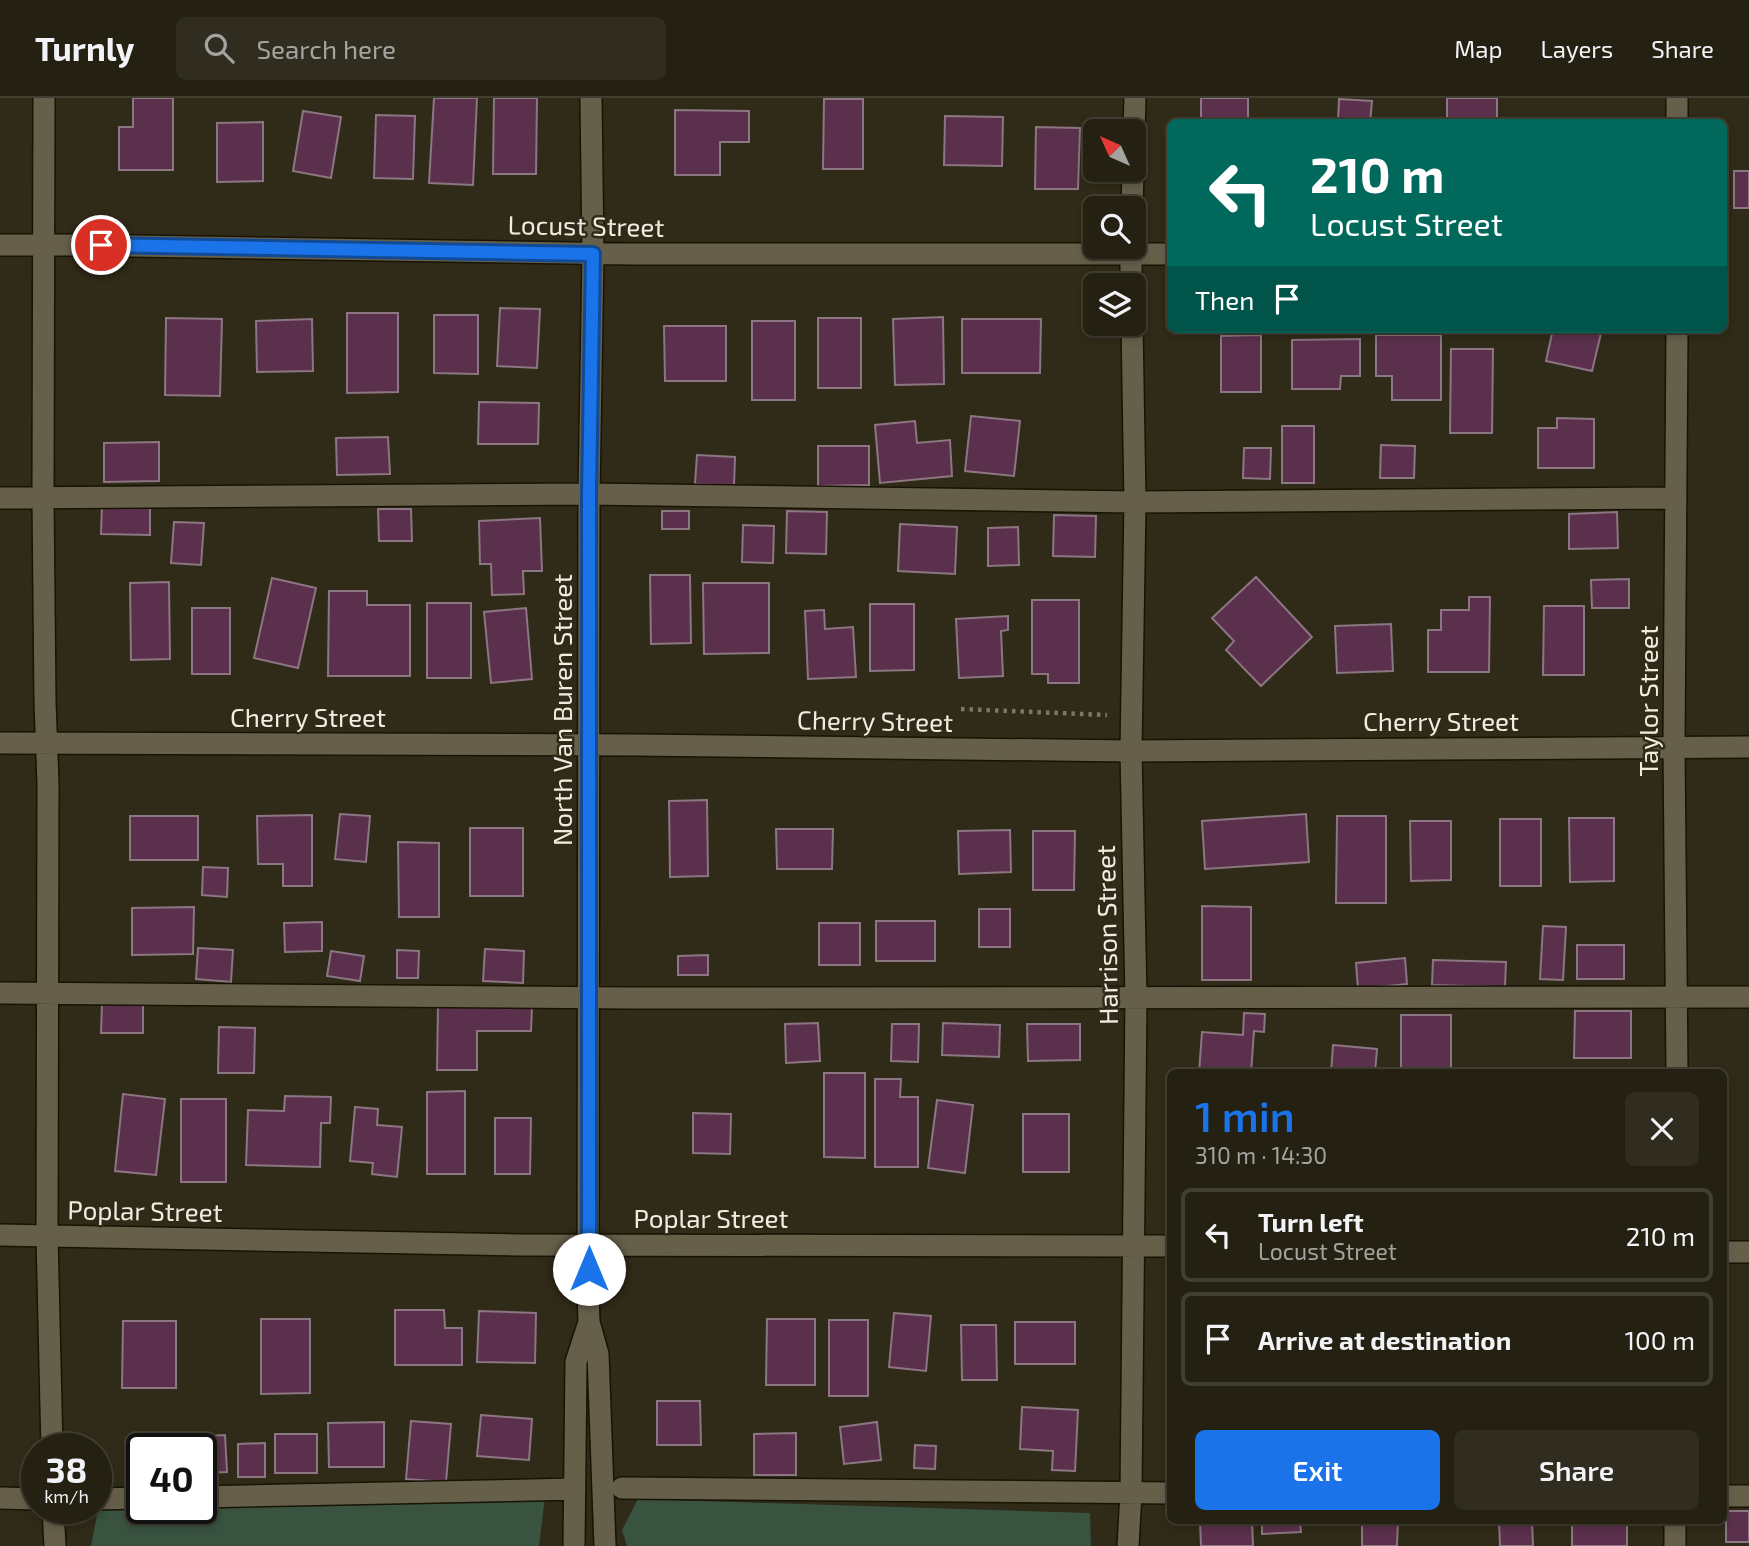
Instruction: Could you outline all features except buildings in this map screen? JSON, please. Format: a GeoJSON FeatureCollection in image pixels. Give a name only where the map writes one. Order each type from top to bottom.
{"type":"FeatureCollection","features":[{"type":"Feature","properties":{"kind":"street"},"geometry":{"type":"LineString","coordinates":[[44,98],[43,497],[48,784],[47,1236],[52,1433]]}},
{"type":"Feature","properties":{"kind":"street","name":"North Van Buren Street"},"geometry":{"type":"LineString","coordinates":[[589,1321],[587,997],[592,98]]}},
{"type":"Feature","properties":{"kind":"street"},"geometry":{"type":"LineString","coordinates":[[1134,119],[1135,98]]}},
{"type":"Feature","properties":{"kind":"street"},"geometry":{"type":"LineString","coordinates":[[1677,98],[1677,119]]}},
{"type":"Feature","properties":{"kind":"street","name":"Locust Street"},"geometry":{"type":"LineString","coordinates":[[0,246],[593,254],[1083,250]]}},
{"type":"Feature","properties":{"kind":"street","name":"Locust Street"},"geometry":{"type":"LineString","coordinates":[[1146,252],[1167,254]]}},
{"type":"Feature","properties":{"kind":"street","name":"Taylor Street"},"geometry":{"type":"LineString","coordinates":[[1677,333],[1674,746],[1677,1069]]}},
{"type":"Feature","properties":{"kind":"street","name":"Harrison Street"},"geometry":{"type":"LineString","coordinates":[[1128,1546],[1131,1493],[1136,998],[1131,751],[1135,502],[1132,336]]}},
{"type":"Feature","properties":{"kind":"street"},"geometry":{"type":"LineString","coordinates":[[0,498],[589,494],[1135,502],[1676,498]]}},
{"type":"Feature","properties":{"kind":"street","name":"Cherry Street"},"geometry":{"type":"LineString","coordinates":[[0,743],[1131,751],[1749,747]]}},
{"type":"Feature","properties":{"kind":"street"},"geometry":{"type":"LineString","coordinates":[[0,993],[587,997],[1749,997]]}},
{"type":"Feature","properties":{"kind":"street","name":"Poplar Street"},"geometry":{"type":"LineString","coordinates":[[0,1236],[589,1244],[1167,1246]]}},
{"type":"Feature","properties":{"kind":"street"},"geometry":{"type":"LineString","coordinates":[[1727,1252],[1749,1252]]}},
{"type":"Feature","properties":{"kind":"street"},"geometry":{"type":"LineString","coordinates":[[575,1546],[576,1362],[589,1321]]}},
{"type":"Feature","properties":{"kind":"street"},"geometry":{"type":"LineString","coordinates":[[589,1321],[598,1354],[605,1546]]}},
{"type":"Feature","properties":{"kind":"street"},"geometry":{"type":"LineString","coordinates":[[622,1488],[1167,1493]]}},
{"type":"Feature","properties":{"kind":"street"},"geometry":{"type":"LineString","coordinates":[[217,1497],[575,1489]]}},
{"type":"Feature","properties":{"kind":"street"},"geometry":{"type":"LineString","coordinates":[[1727,1496],[1749,1496]]}},
{"type":"Feature","properties":{"kind":"street"},"geometry":{"type":"LineString","coordinates":[[0,1498],[21,1499]]}},
{"type":"Feature","properties":{"kind":"street"},"geometry":{"type":"LineString","coordinates":[[54,1524],[55,1546]]}},
{"type":"Feature","properties":{"kind":"street"},"geometry":{"type":"LineString","coordinates":[[1675,1524],[1675,1546]]}},
{"type":"Feature","properties":{"kind":"path"},"geometry":{"type":"LineString","coordinates":[[961,709],[1132,716]]}},
{"type":"Feature","properties":{"kind":"green space"},"geometry":{"type":"Polygon","coordinates":[[[546,1489],[539,1546],[91,1546],[95,1524],[112,1524],[112,1502],[126,1505],[126,1524],[217,1524],[217,1497],[546,1489]]]}},
{"type":"Feature","properties":{"kind":"green space"},"geometry":{"type":"Polygon","coordinates":[[[638,1499],[1090,1513],[1091,1546],[627,1546],[622,1530],[638,1499]]]}},
{"type":"Feature","properties":{"kind":"route"},"geometry":{"type":"LineString","coordinates":[[101,245],[593,254],[587,997],[589,1269]]}}]}
